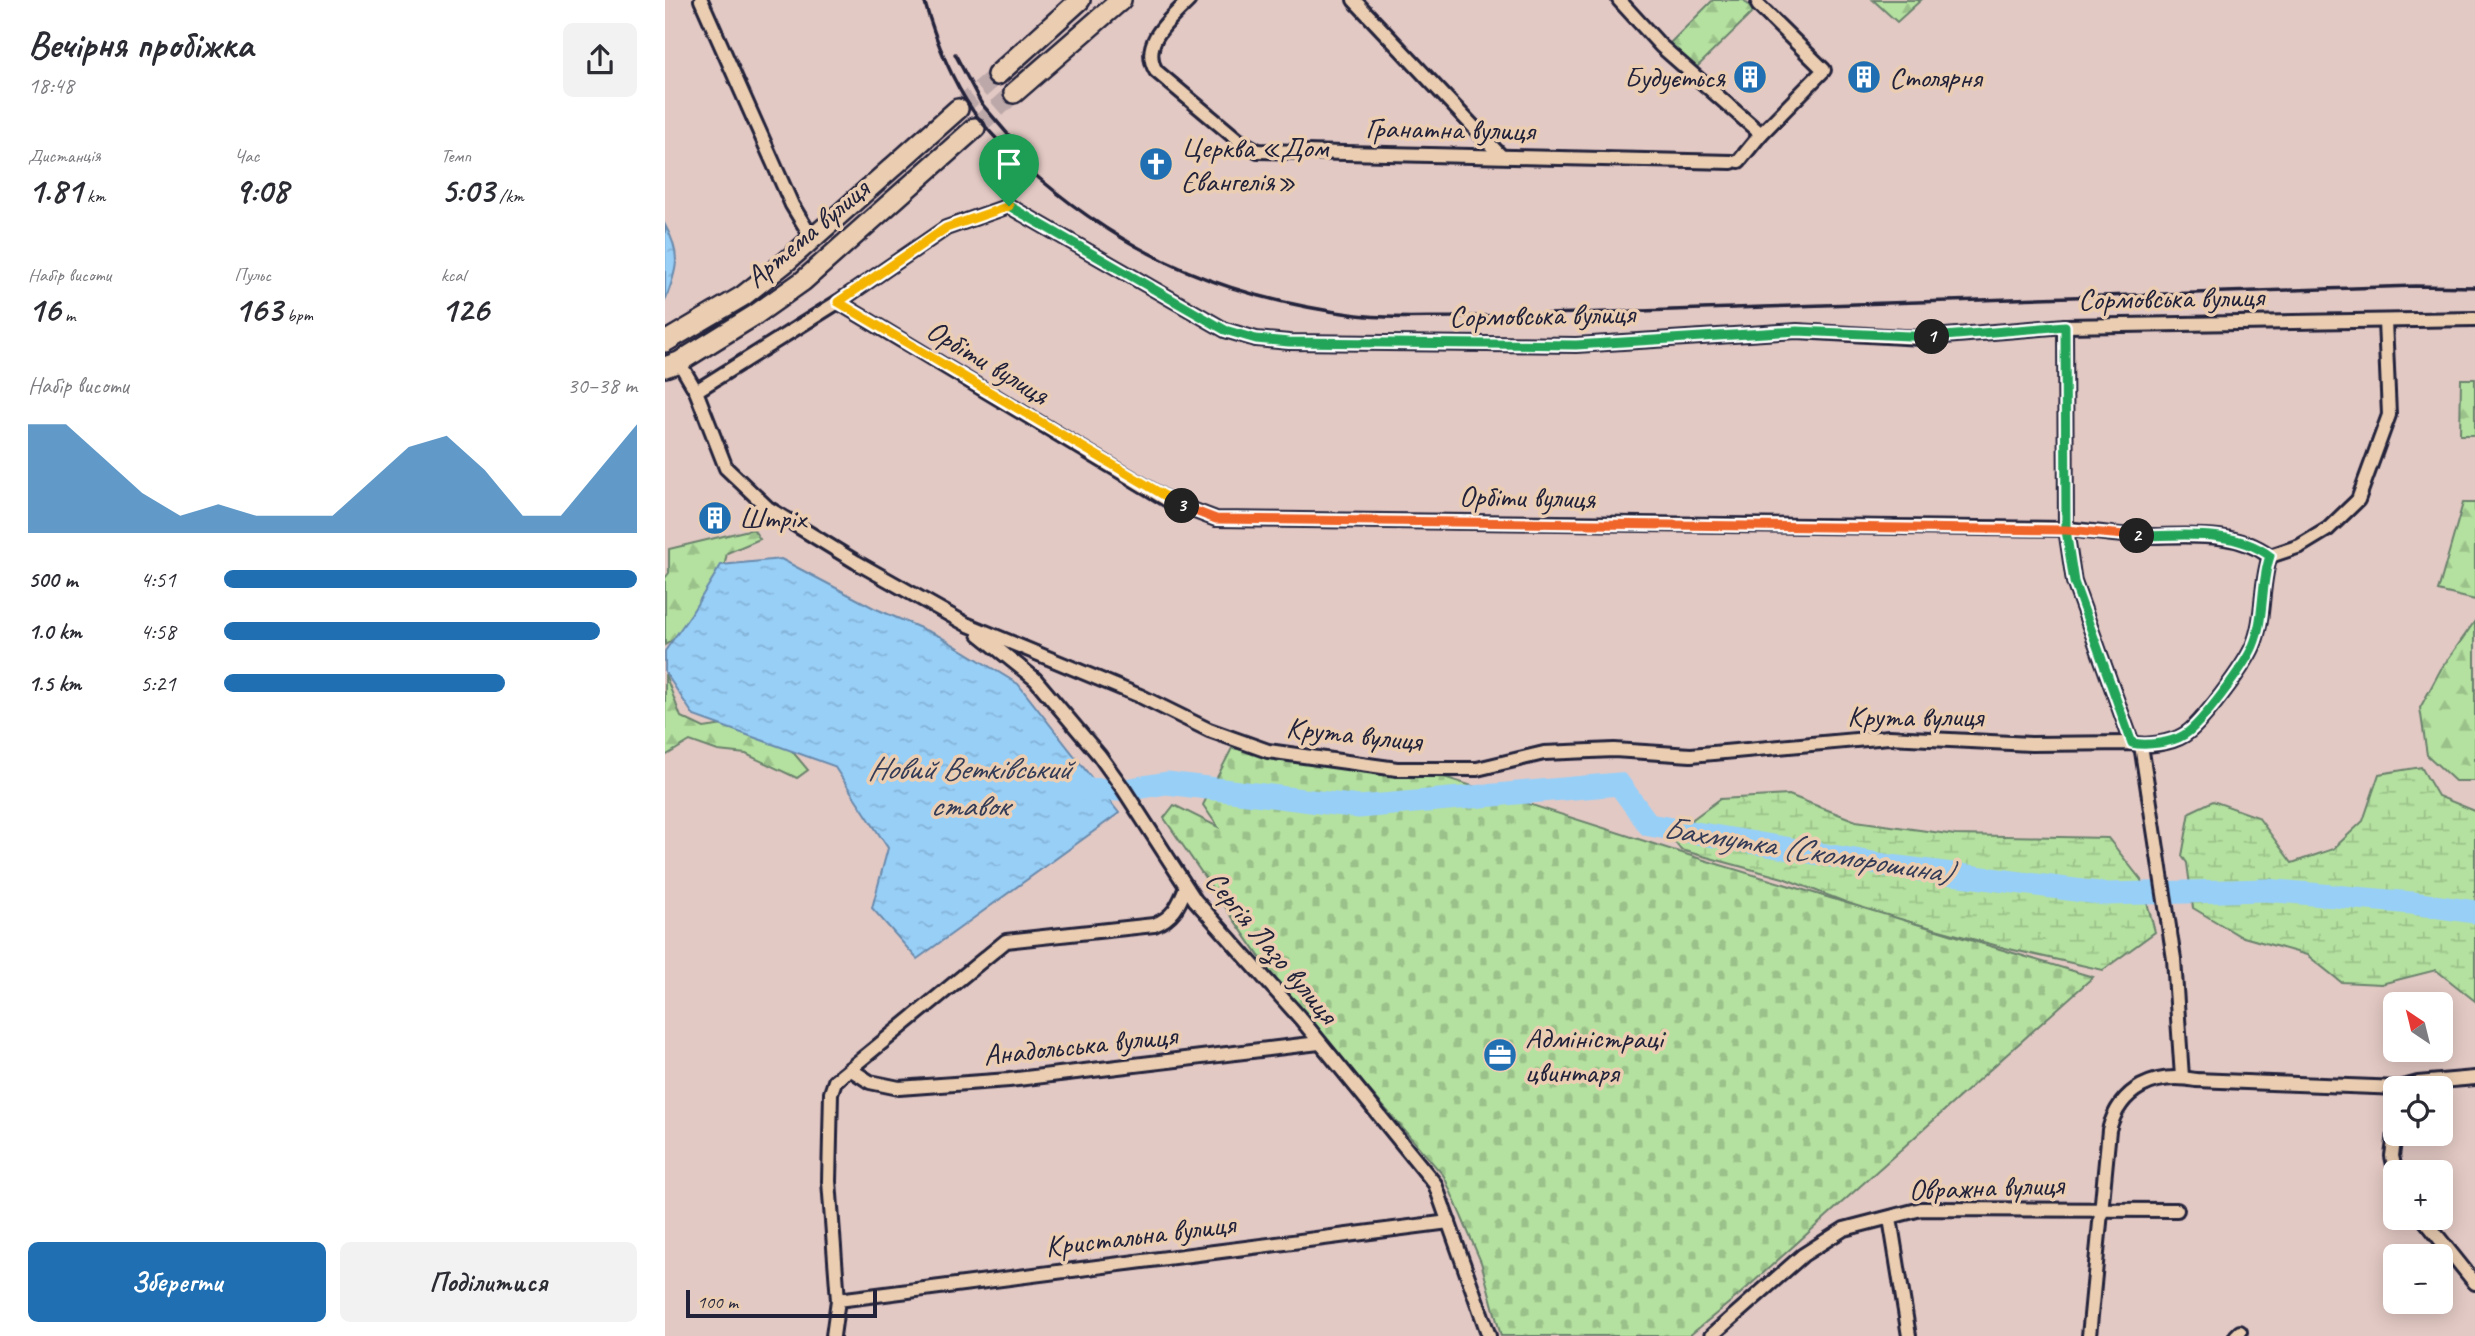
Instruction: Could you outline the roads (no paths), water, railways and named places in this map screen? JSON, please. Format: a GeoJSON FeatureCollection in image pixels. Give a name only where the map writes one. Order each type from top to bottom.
{"type":"FeatureCollection","features":[{"type":"Feature","properties":{"kind":"main road"},"geometry":{"type":"LineString","coordinates":[[997,75],[1080,0]]}},
{"type":"Feature","properties":{"kind":"main road"},"geometry":{"type":"LineString","coordinates":[[1014,93],[1121,0]]}},
{"type":"Feature","properties":{"kind":"main road","name":"Артема вулиця"},"geometry":{"type":"LineString","coordinates":[[665,342],[743,296],[958,109]]}},
{"type":"Feature","properties":{"kind":"main road","name":"Артема вулиця"},"geometry":{"type":"LineString","coordinates":[[672,365],[755,315],[803,281],[975,128]]}},
{"type":"Feature","properties":{"kind":"street"},"geometry":{"type":"LineString","coordinates":[[701,0],[792,205],[812,238]]}},
{"type":"Feature","properties":{"kind":"street","name":"Гранатна вулиця"},"geometry":{"type":"LineString","coordinates":[[1189,0],[1155,37],[1150,61],[1156,71],[1238,141],[1268,152],[1736,161],[1761,134]]}},
{"type":"Feature","properties":{"kind":"street"},"geometry":{"type":"LineString","coordinates":[[1354,0],[1501,156]]}},
{"type":"Feature","properties":{"kind":"street"},"geometry":{"type":"LineString","coordinates":[[1619,0],[1661,46],[1761,134],[1824,70],[1758,5]]}},
{"type":"Feature","properties":{"kind":"street","name":"Сормовська вулиця"},"geometry":{"type":"LineString","coordinates":[[696,391],[838,302],[946,228],[1009,206],[1225,330],[1256,339],[1289,342],[1576,345],[1797,331],[1921,338],[2065,326],[2475,319]]}},
{"type":"Feature","properties":{"kind":"street","name":"Орбіти вулиця"},"geometry":{"type":"LineString","coordinates":[[838,302],[1171,502],[1216,519],[2066,530],[2134,536],[2229,538],[2270,556]]}},
{"type":"Feature","properties":{"kind":"street"},"geometry":{"type":"LineString","coordinates":[[2270,556],[2300,546],[2328,529],[2358,500],[2389,415],[2385,321]]}},
{"type":"Feature","properties":{"kind":"street"},"geometry":{"type":"LineString","coordinates":[[2065,326],[2066,530],[2074,582],[2136,744],[2174,959],[2182,1077]]}},
{"type":"Feature","properties":{"kind":"street","name":"Крута вулиця"},"geometry":{"type":"LineString","coordinates":[[672,365],[696,391],[726,468],[768,508],[856,562],[966,624],[1140,696],[1209,730],[1268,751],[1397,769],[1477,769],[1544,753],[1614,750],[1691,755],[1889,737],[2031,744],[2162,742],[2185,735],[2203,716],[2248,656],[2257,631],[2262,588],[2270,556]]}},
{"type":"Feature","properties":{"kind":"street","name":"Сергія Лазо вулиця"},"geometry":{"type":"LineString","coordinates":[[966,624],[1035,679],[1099,755],[1186,887],[1435,1184],[1489,1336]]}},
{"type":"Feature","properties":{"kind":"street"},"geometry":{"type":"LineString","coordinates":[[834,1336],[838,1300],[829,1181],[831,1093],[835,1081],[1006,941],[1154,925],[1174,912],[1186,887]]}},
{"type":"Feature","properties":{"kind":"street","name":"Анадольська вулиця"},"geometry":{"type":"LineString","coordinates":[[851,1069],[870,1082],[899,1088],[1035,1077],[1319,1043]]}},
{"type":"Feature","properties":{"kind":"street"},"geometry":{"type":"LineString","coordinates":[[2089,1336],[2112,1119],[2118,1106],[2136,1088],[2182,1077],[2196,1080],[2383,1087]]}},
{"type":"Feature","properties":{"kind":"street"},"geometry":{"type":"LineString","coordinates":[[2453,1080],[2475,1078]]}},
{"type":"Feature","properties":{"kind":"street","name":"Овражна вулиця"},"geometry":{"type":"LineString","coordinates":[[1711,1336],[1803,1255],[1844,1229],[1921,1209],[2177,1210]]}},
{"type":"Feature","properties":{"kind":"street"},"geometry":{"type":"LineString","coordinates":[[1890,1218],[1909,1336]]}},
{"type":"Feature","properties":{"kind":"street","name":"Кристальна вулиця"},"geometry":{"type":"LineString","coordinates":[[838,1300],[1449,1222]]}},
{"type":"Feature","properties":{"kind":"street"},"geometry":{"type":"LineString","coordinates":[[2433,1230],[2475,1283]]}},
{"type":"Feature","properties":{"kind":"water"},"geometry":{"type":"Polygon","coordinates":[[[665,225],[674,245],[676,263],[665,301],[665,225]]]}},
{"type":"Feature","properties":{"kind":"water","name":"Новий Ветківський ставок"},"geometry":{"type":"Polygon","coordinates":[[[781,559],[874,608],[939,636],[1018,684],[1119,813],[917,959],[872,908],[888,848],[834,766],[694,716],[665,672],[665,651],[721,565],[781,559]]]}},
{"type":"Feature","properties":{"kind":"waterway","name":"Бахмутка (Скоморошина)"},"geometry":{"type":"LineString","coordinates":[[1073,789],[1124,790],[1167,783],[1359,807],[1619,784],[1649,825],[1891,866],[2106,894],[2266,890],[2412,903],[2475,912]]}},
{"type":"Feature","properties":{"kind":"tunnel"},"geometry":{"type":"LineString","coordinates":[[958,109],[997,75]]}},
{"type":"Feature","properties":{"kind":"tunnel"},"geometry":{"type":"LineString","coordinates":[[975,128],[1014,93]]}},
{"type":"Feature","properties":{"kind":"railway"},"geometry":{"type":"LineString","coordinates":[[924,0],[944,58],[973,111],[1013,156],[1040,179],[1112,232],[1149,253],[1227,286],[1312,308],[1380,317],[1452,317],[2415,286],[2475,287]]}},
{"type":"Feature","properties":{"kind":"railway"},"geometry":{"type":"LineString","coordinates":[[955,54],[981,103],[1018,146]]}},
{"type":"Feature","properties":{"kind":"place","name":"Будується"},"geometry":{"type":"Point","coordinates":[1750,77]}},
{"type":"Feature","properties":{"kind":"place","name":"Столярня"},"geometry":{"type":"Point","coordinates":[1864,77]}},
{"type":"Feature","properties":{"kind":"place","name":"Церква «Дом Євангелія»"},"geometry":{"type":"Point","coordinates":[1156,164]}},
{"type":"Feature","properties":{"kind":"place","name":"Штріх"},"geometry":{"type":"Point","coordinates":[715,518]}},
{"type":"Feature","properties":{"kind":"place","name":"Адміністраці цвинтаря"},"geometry":{"type":"Point","coordinates":[1500,1055]}}]}
